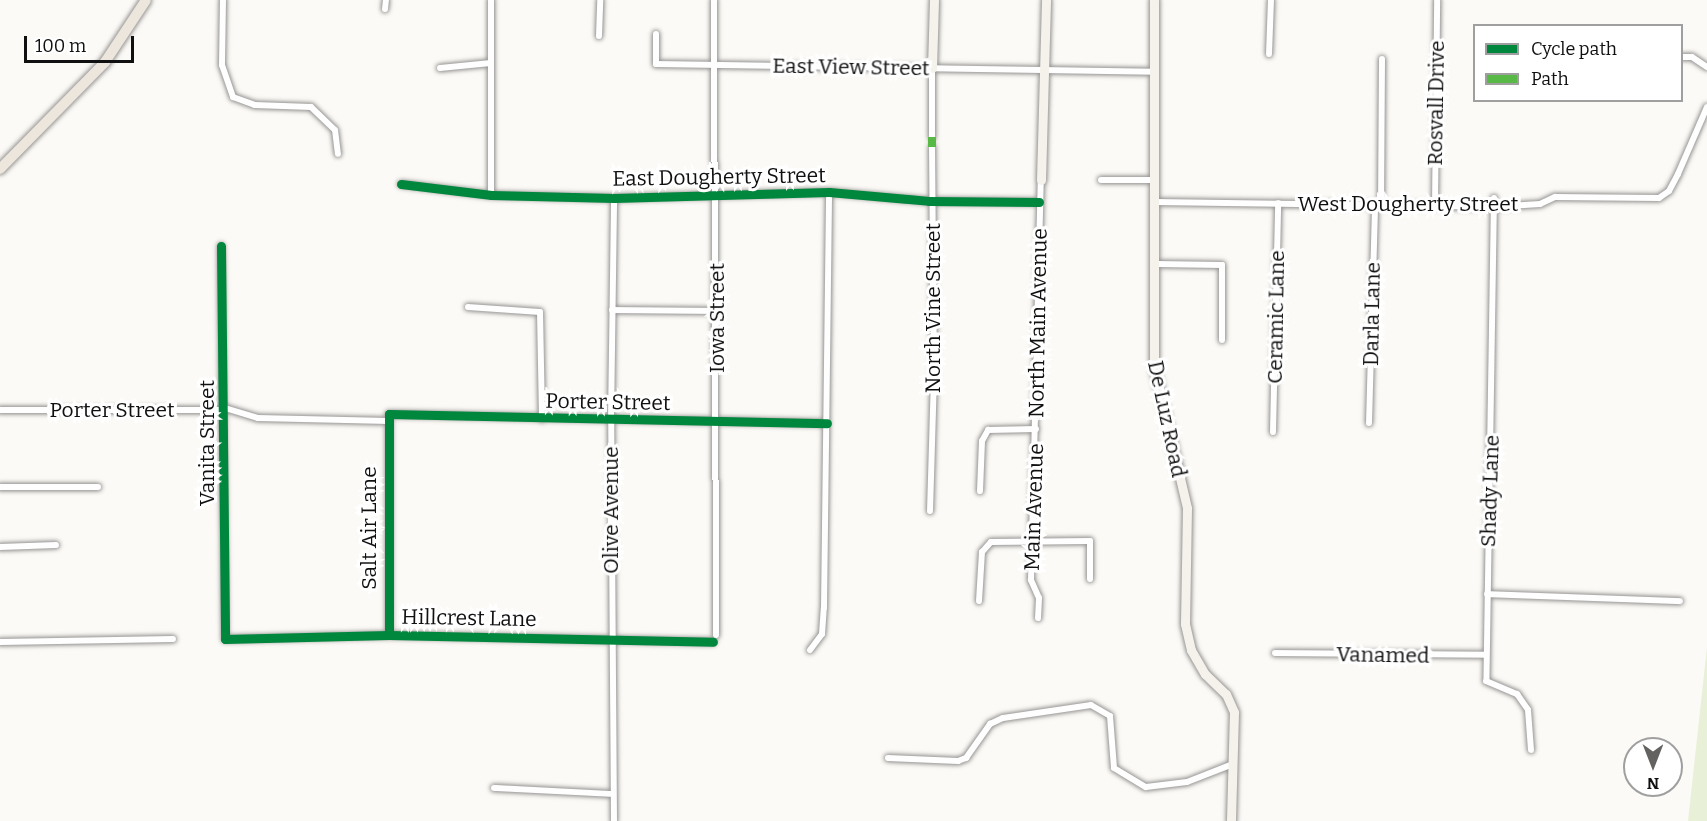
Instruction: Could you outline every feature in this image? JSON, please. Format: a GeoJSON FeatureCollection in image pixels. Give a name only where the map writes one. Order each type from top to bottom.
{"type":"FeatureCollection","features":[{"type":"Feature","properties":{"kind":"main road"},"geometry":{"type":"LineString","coordinates":[[0,169],[105,62],[146,0]]}},
{"type":"Feature","properties":{"kind":"main road"},"geometry":{"type":"LineString","coordinates":[[932,68],[934,0]]}},
{"type":"Feature","properties":{"kind":"main road","name":"North Main Avenue"},"geometry":{"type":"LineString","coordinates":[[1041,180],[1046,69],[1046,0]]}},
{"type":"Feature","properties":{"kind":"main road","name":"De Luz Road"},"geometry":{"type":"LineString","coordinates":[[1154,0],[1157,264],[1154,367],[1186,508],[1185,624],[1191,650],[1205,674],[1226,694],[1234,712],[1231,821]]}},
{"type":"Feature","properties":{"kind":"street"},"geometry":{"type":"LineString","coordinates":[[223,0],[222,65],[233,97],[255,105],[311,107],[335,130],[338,154]]}},
{"type":"Feature","properties":{"kind":"street"},"geometry":{"type":"LineString","coordinates":[[385,9],[386,0]]}},
{"type":"Feature","properties":{"kind":"street"},"geometry":{"type":"LineString","coordinates":[[491,0],[491,195]]}},
{"type":"Feature","properties":{"kind":"street"},"geometry":{"type":"LineString","coordinates":[[599,36],[600,0]]}},
{"type":"Feature","properties":{"kind":"street","name":"Iowa Street"},"geometry":{"type":"LineString","coordinates":[[714,0],[718,421],[714,639]]}},
{"type":"Feature","properties":{"kind":"street"},"geometry":{"type":"LineString","coordinates":[[1269,54],[1271,0]]}},
{"type":"Feature","properties":{"kind":"street","name":"Rosvall Drive"},"geometry":{"type":"LineString","coordinates":[[1435,206],[1437,0]]}},
{"type":"Feature","properties":{"kind":"street","name":"East View Street"},"geometry":{"type":"LineString","coordinates":[[656,34],[656,64],[1154,72]]}},
{"type":"Feature","properties":{"kind":"street"},"geometry":{"type":"LineString","coordinates":[[1683,57],[1692,57],[1707,67]]}},
{"type":"Feature","properties":{"kind":"street","name":"Darla Lane"},"geometry":{"type":"LineString","coordinates":[[1370,423],[1382,59]]}},
{"type":"Feature","properties":{"kind":"street"},"geometry":{"type":"LineString","coordinates":[[440,68],[491,63]]}},
{"type":"Feature","properties":{"kind":"street"},"geometry":{"type":"LineString","coordinates":[[932,68],[932,137]]}},
{"type":"Feature","properties":{"kind":"street","name":"West Dougherty Street"},"geometry":{"type":"LineString","coordinates":[[1155,202],[1493,207],[1540,204],[1556,197],[1659,198],[1670,191],[1707,107]]}},
{"type":"Feature","properties":{"kind":"street","name":"North Vine Street"},"geometry":{"type":"LineString","coordinates":[[930,511],[929,470],[934,374],[934,209],[929,201],[932,147]]}},
{"type":"Feature","properties":{"kind":"street","name":"North Main Avenue"},"geometry":{"type":"LineString","coordinates":[[1036,429],[1041,180]]}},
{"type":"Feature","properties":{"kind":"street"},"geometry":{"type":"LineString","coordinates":[[1101,180],[1155,180]]}},
{"type":"Feature","properties":{"kind":"street","name":"East Dougherty Street"},"geometry":{"type":"LineString","coordinates":[[401,184],[491,195],[614,198],[715,193],[829,192],[929,201],[1040,202]]}},
{"type":"Feature","properties":{"kind":"street"},"geometry":{"type":"LineString","coordinates":[[810,650],[822,634],[829,192]]}},
{"type":"Feature","properties":{"kind":"street","name":"Olive Avenue"},"geometry":{"type":"LineString","coordinates":[[614,198],[610,420],[614,821]]}},
{"type":"Feature","properties":{"kind":"street","name":"Shady Lane"},"geometry":{"type":"LineString","coordinates":[[1494,198],[1486,681],[1517,694],[1528,710],[1531,750]]}},
{"type":"Feature","properties":{"kind":"street","name":"Ceramic Lane"},"geometry":{"type":"LineString","coordinates":[[1273,432],[1278,203]]}},
{"type":"Feature","properties":{"kind":"street","name":"Vanita Street"},"geometry":{"type":"LineString","coordinates":[[221,246],[225,409],[225,639]]}},
{"type":"Feature","properties":{"kind":"street"},"geometry":{"type":"LineString","coordinates":[[1157,264],[1222,265],[1222,340]]}},
{"type":"Feature","properties":{"kind":"street"},"geometry":{"type":"LineString","coordinates":[[468,307],[540,312],[542,419]]}},
{"type":"Feature","properties":{"kind":"street"},"geometry":{"type":"LineString","coordinates":[[612,309],[717,311]]}},
{"type":"Feature","properties":{"kind":"street","name":"Porter Street"},"geometry":{"type":"LineString","coordinates":[[0,410],[225,409],[258,418],[827,423]]}},
{"type":"Feature","properties":{"kind":"street","name":"Salt Air Lane"},"geometry":{"type":"LineString","coordinates":[[389,418],[389,635]]}},
{"type":"Feature","properties":{"kind":"street"},"geometry":{"type":"LineString","coordinates":[[981,491],[982,441],[988,430],[1036,429]]}},
{"type":"Feature","properties":{"kind":"street","name":"Main Avenue"},"geometry":{"type":"LineString","coordinates":[[1036,429],[1031,580],[1039,598],[1038,618]]}},
{"type":"Feature","properties":{"kind":"street"},"geometry":{"type":"LineString","coordinates":[[0,487],[98,487]]}},
{"type":"Feature","properties":{"kind":"street"},"geometry":{"type":"LineString","coordinates":[[979,601],[985,546],[1090,541],[1090,579]]}},
{"type":"Feature","properties":{"kind":"street"},"geometry":{"type":"LineString","coordinates":[[0,547],[56,545]]}},
{"type":"Feature","properties":{"kind":"street"},"geometry":{"type":"LineString","coordinates":[[1487,594],[1680,601]]}},
{"type":"Feature","properties":{"kind":"street","name":"Hillcrest Lane"},"geometry":{"type":"LineString","coordinates":[[225,639],[389,635],[714,639]]}},
{"type":"Feature","properties":{"kind":"street"},"geometry":{"type":"LineString","coordinates":[[0,642],[173,639]]}},
{"type":"Feature","properties":{"kind":"street","name":"Vanamed"},"geometry":{"type":"LineString","coordinates":[[1275,653],[1485,657],[1486,653]]}},
{"type":"Feature","properties":{"kind":"street"},"geometry":{"type":"LineString","coordinates":[[888,758],[958,761],[966,758],[990,724],[1003,718],[1091,705],[1110,716],[1114,768],[1146,787],[1187,782],[1234,764]]}},
{"type":"Feature","properties":{"kind":"street"},"geometry":{"type":"LineString","coordinates":[[494,788],[612,794]]}},
{"type":"Feature","properties":{"kind":"green space"},"geometry":{"type":"Polygon","coordinates":[[[1707,647],[1707,821],[1688,821],[1707,647]]]}},
{"type":"Feature","properties":{"kind":"marked path"},"geometry":{"type":"LineString","coordinates":[[932,137],[932,147]]}},
{"type":"Feature","properties":{"kind":"cycle path"},"geometry":{"type":"LineString","coordinates":[[401,184],[491,195],[614,198],[829,192],[929,201],[1039,202]]}},
{"type":"Feature","properties":{"kind":"cycle path"},"geometry":{"type":"LineString","coordinates":[[221,246],[225,639],[389,635],[713,642]]}},
{"type":"Feature","properties":{"kind":"cycle path"},"geometry":{"type":"LineString","coordinates":[[389,635],[389,414],[827,423]]}}]}
